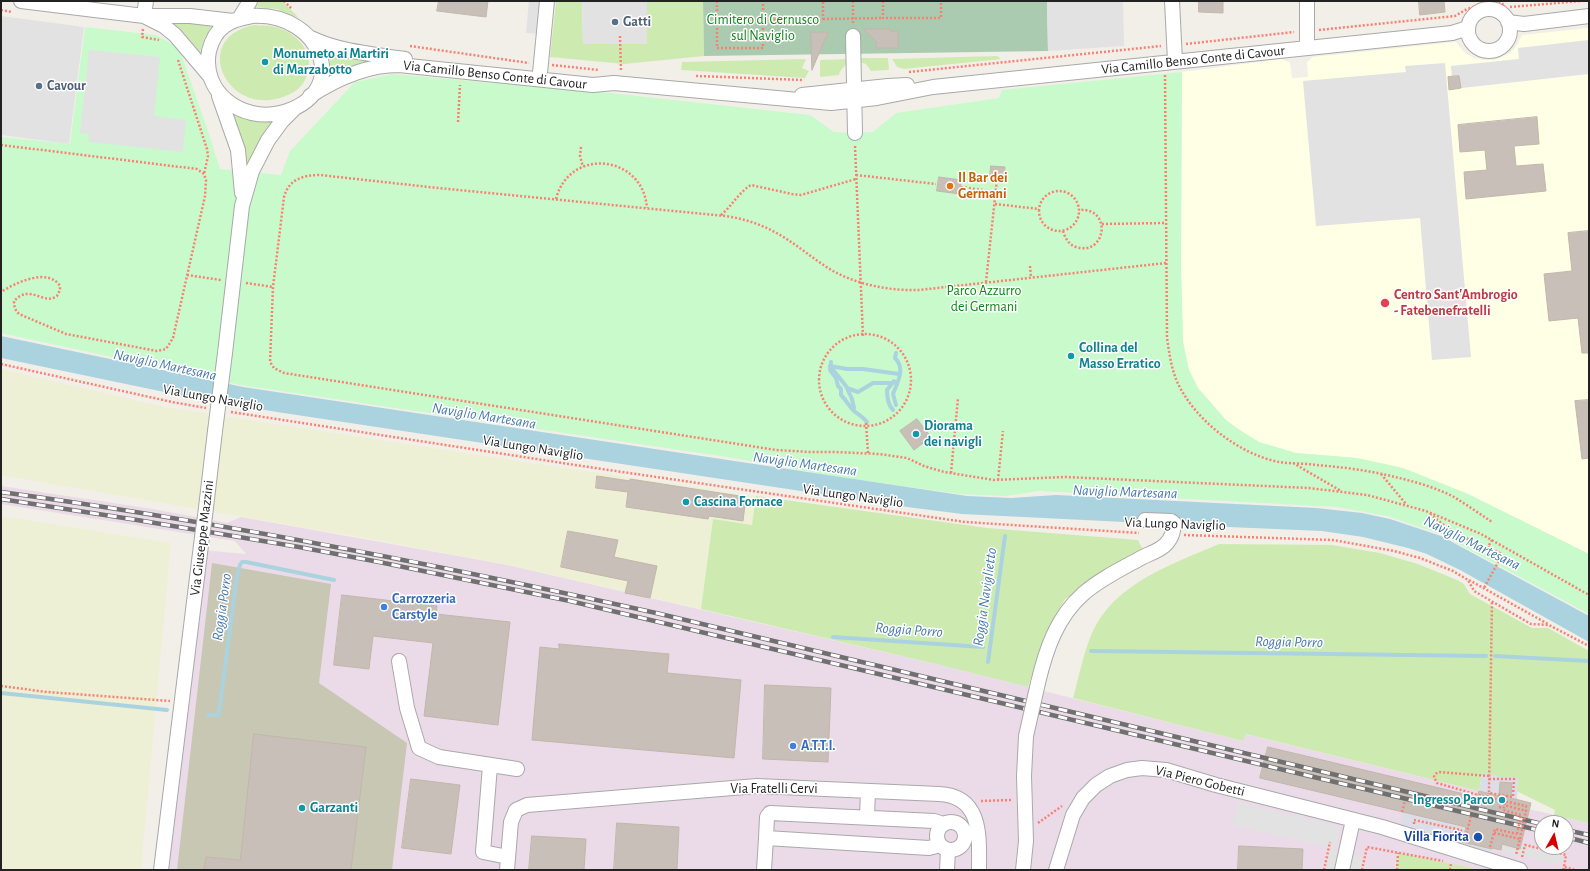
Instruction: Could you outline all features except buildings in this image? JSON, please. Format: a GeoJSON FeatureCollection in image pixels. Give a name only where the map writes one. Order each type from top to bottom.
{"type":"FeatureCollection","features":[{"type":"Feature","properties":{"kind":"street"},"geometry":{"type":"LineString","coordinates":[[21,1],[144,16],[190,16],[236,20],[259,16],[274,18],[290,23],[311,38],[318,50],[322,67],[318,87],[310,96],[297,106],[272,114],[250,112],[231,104],[217,91],[209,75],[208,56],[214,36],[222,27],[236,20],[250,1]]}},
{"type":"Feature","properties":{"kind":"street"},"geometry":{"type":"LineString","coordinates":[[144,16],[146,1]]}},
{"type":"Feature","properties":{"kind":"street"},"geometry":{"type":"LineString","coordinates":[[540,68],[547,1]]}},
{"type":"Feature","properties":{"kind":"street"},"geometry":{"type":"LineString","coordinates":[[1169,62],[1168,46],[1172,1]]}},
{"type":"Feature","properties":{"kind":"street"},"geometry":{"type":"LineString","coordinates":[[1307,1],[1307,48]]}},
{"type":"Feature","properties":{"kind":"street"},"geometry":{"type":"LineString","coordinates":[[1485,5],[1502,14],[1508,29],[1504,44],[1498,49],[1492,51],[1486,51],[1478,48],[1469,34],[1470,21],[1485,5]]}},
{"type":"Feature","properties":{"kind":"street"},"geometry":{"type":"LineString","coordinates":[[144,16],[164,26],[175,34],[209,75]]}},
{"type":"Feature","properties":{"kind":"street"},"geometry":{"type":"LineString","coordinates":[[1508,29],[1524,24],[1589,16]]}},
{"type":"Feature","properties":{"kind":"street","name":"Via Camillo Benso Conte di Cavour"},"geometry":{"type":"LineString","coordinates":[[311,38],[324,44],[341,48],[413,60],[540,68],[594,78],[616,76],[831,103],[854,95],[895,86],[933,87],[1452,33],[1469,34]]}},
{"type":"Feature","properties":{"kind":"street"},"geometry":{"type":"LineString","coordinates":[[854,36],[855,133]]}},
{"type":"Feature","properties":{"kind":"street","name":"Via Camillo Benso Conte di Cavour"},"geometry":{"type":"LineString","coordinates":[[310,96],[326,86],[350,75],[374,68],[392,65],[593,85],[616,76]]}},
{"type":"Feature","properties":{"kind":"street","name":"Via Giuseppe Mazzini"},"geometry":{"type":"LineString","coordinates":[[217,91],[238,150],[242,206]]}},
{"type":"Feature","properties":{"kind":"street","name":"Via Giuseppe Mazzini"},"geometry":{"type":"LineString","coordinates":[[162,870],[242,206],[252,171],[262,148],[282,121],[297,106]]}},
{"type":"Feature","properties":{"kind":"street"},"geometry":{"type":"LineString","coordinates":[[1023,870],[1026,832],[1024,768],[1026,736],[1046,651],[1053,634],[1066,614],[1084,594],[1118,570],[1164,546],[1173,534],[1174,523],[1170,520],[1143,526]]}},
{"type":"Feature","properties":{"kind":"street"},"geometry":{"type":"LineString","coordinates":[[400,660],[407,708],[419,748],[439,757],[517,769]]}},
{"type":"Feature","properties":{"kind":"street"},"geometry":{"type":"LineString","coordinates":[[490,766],[482,852],[507,863]]}},
{"type":"Feature","properties":{"kind":"street","name":"Via Piero Gobetti"},"geometry":{"type":"LineString","coordinates":[[1056,870],[1073,815],[1080,802],[1096,785],[1110,776],[1127,770],[1150,768],[1172,772],[1216,785],[1457,845],[1520,868]]}},
{"type":"Feature","properties":{"kind":"street","name":"Via Fratelli Cervi"},"geometry":{"type":"LineString","coordinates":[[507,863],[509,831],[514,814],[518,808],[531,804],[757,786],[944,794],[955,797],[962,802],[974,816],[978,824],[980,870]]}},
{"type":"Feature","properties":{"kind":"street"},"geometry":{"type":"LineString","coordinates":[[867,817],[868,791]]}},
{"type":"Feature","properties":{"kind":"street"},"geometry":{"type":"LineString","coordinates":[[764,870],[767,817],[770,813],[934,820],[943,824]]}},
{"type":"Feature","properties":{"kind":"street"},"geometry":{"type":"LineString","coordinates":[[1342,870],[1353,820]]}},
{"type":"Feature","properties":{"kind":"street"},"geometry":{"type":"LineString","coordinates":[[766,838],[929,848],[944,848],[958,849],[962,846],[966,838],[964,829],[957,822],[947,822],[943,824],[937,832],[937,837],[944,848],[947,870]]}},
{"type":"Feature","properties":{"kind":"path"},"geometry":{"type":"LineString","coordinates":[[284,1],[292,10]]}},
{"type":"Feature","properties":{"kind":"path"},"geometry":{"type":"LineString","coordinates":[[717,1],[717,48],[763,48],[763,1]]}},
{"type":"Feature","properties":{"kind":"path"},"geometry":{"type":"LineString","coordinates":[[822,1],[823,19]]}},
{"type":"Feature","properties":{"kind":"path"},"geometry":{"type":"LineString","coordinates":[[853,1],[854,36]]}},
{"type":"Feature","properties":{"kind":"path"},"geometry":{"type":"LineString","coordinates":[[883,1],[883,18]]}},
{"type":"Feature","properties":{"kind":"path"},"geometry":{"type":"LineString","coordinates":[[717,20],[941,18],[941,1]]}},
{"type":"Feature","properties":{"kind":"path"},"geometry":{"type":"LineString","coordinates":[[908,72],[1455,16],[1466,9],[1485,5],[1517,8],[1581,1]]}},
{"type":"Feature","properties":{"kind":"path"},"geometry":{"type":"LineString","coordinates":[[1485,5],[1506,7]]}},
{"type":"Feature","properties":{"kind":"path"},"geometry":{"type":"LineString","coordinates":[[142,35],[142,37],[162,40]]}},
{"type":"Feature","properties":{"kind":"path"},"geometry":{"type":"LineString","coordinates":[[620,36],[616,76],[625,73]]}},
{"type":"Feature","properties":{"kind":"path"},"geometry":{"type":"LineString","coordinates":[[407,46],[540,68],[607,71]]}},
{"type":"Feature","properties":{"kind":"path"},"geometry":{"type":"LineString","coordinates":[[1168,46],[1166,223],[1167,338],[1168,353],[1177,381],[1185,396],[1203,418],[1215,429],[1235,444],[1263,457],[1279,462],[1346,468],[1408,480],[1445,493],[1492,522]]}},
{"type":"Feature","properties":{"kind":"path"},"geometry":{"type":"LineString","coordinates":[[1,292],[23,281],[40,277],[49,277],[56,280],[60,286],[57,296],[48,299],[34,294],[22,295],[14,301],[16,311],[19,314],[66,334],[162,351],[168,347],[173,338],[205,196],[206,180],[204,174],[208,156],[176,55]]}},
{"type":"Feature","properties":{"kind":"path"},"geometry":{"type":"LineString","coordinates":[[691,76],[811,81]]}},
{"type":"Feature","properties":{"kind":"path"},"geometry":{"type":"LineString","coordinates":[[458,122],[461,79]]}},
{"type":"Feature","properties":{"kind":"path"},"geometry":{"type":"LineString","coordinates":[[855,133],[863,335]]}},
{"type":"Feature","properties":{"kind":"path"},"geometry":{"type":"LineString","coordinates":[[1,145],[197,169],[204,174]]}},
{"type":"Feature","properties":{"kind":"path"},"geometry":{"type":"LineString","coordinates":[[581,147],[580,156],[583,167]]}},
{"type":"Feature","properties":{"kind":"path"},"geometry":{"type":"LineString","coordinates":[[556,199],[564,181],[574,172],[583,167],[604,163],[616,166],[628,172],[636,179],[643,190],[646,208]]}},
{"type":"Feature","properties":{"kind":"path"},"geometry":{"type":"LineString","coordinates":[[1166,263],[907,290],[862,283],[838,274],[784,237],[768,228],[746,220],[721,216],[320,174],[302,176],[292,182],[287,188],[284,197],[273,287],[270,362],[274,368],[284,373],[776,450],[868,453],[900,456],[924,466],[951,473],[998,480],[1064,477],[1309,488],[1384,498],[1426,511],[1482,534],[1589,595]]}},
{"type":"Feature","properties":{"kind":"path"},"geometry":{"type":"LineString","coordinates":[[856,175],[936,184]]}},
{"type":"Feature","properties":{"kind":"path"},"geometry":{"type":"LineString","coordinates":[[721,216],[744,189],[751,185],[801,195],[856,179]]}},
{"type":"Feature","properties":{"kind":"path"},"geometry":{"type":"LineString","coordinates":[[986,282],[997,179]]}},
{"type":"Feature","properties":{"kind":"path"},"geometry":{"type":"LineString","coordinates":[[961,187],[996,192]]}},
{"type":"Feature","properties":{"kind":"path"},"geometry":{"type":"LineString","coordinates":[[1059,191],[1073,196],[1079,210],[1079,216],[1076,223],[1063,231],[1055,231],[1046,226],[1040,217],[1040,209],[1045,197],[1053,192],[1059,191]]}},
{"type":"Feature","properties":{"kind":"path"},"geometry":{"type":"LineString","coordinates":[[995,204],[1040,209]]}},
{"type":"Feature","properties":{"kind":"path"},"geometry":{"type":"LineString","coordinates":[[1063,231],[1065,238],[1078,248],[1085,248],[1093,245],[1099,240],[1102,232],[1102,224],[1099,217],[1088,210],[1079,210]]}},
{"type":"Feature","properties":{"kind":"path"},"geometry":{"type":"LineString","coordinates":[[1102,224],[1166,223]]}},
{"type":"Feature","properties":{"kind":"path"},"geometry":{"type":"LineString","coordinates":[[1030,266],[1031,277]]}},
{"type":"Feature","properties":{"kind":"path"},"geometry":{"type":"LineString","coordinates":[[187,275],[225,280]]}},
{"type":"Feature","properties":{"kind":"path"},"geometry":{"type":"LineString","coordinates":[[242,283],[273,287]]}},
{"type":"Feature","properties":{"kind":"path"},"geometry":{"type":"LineString","coordinates":[[863,335],[881,336],[897,346],[908,362],[911,380],[908,398],[897,413],[882,423],[866,425],[850,424],[834,414],[823,400],[819,382],[821,366],[830,350],[845,338],[863,335]]}},
{"type":"Feature","properties":{"kind":"path","name":"Via Lungo Naviglio"},"geometry":{"type":"LineString","coordinates":[[1,364],[172,402],[210,408]]}},
{"type":"Feature","properties":{"kind":"path"},"geometry":{"type":"LineString","coordinates":[[951,473],[958,398]]}},
{"type":"Feature","properties":{"kind":"path","name":"Via Lungo Naviglio"},"geometry":{"type":"LineString","coordinates":[[226,411],[603,469],[965,522],[1143,526]]}},
{"type":"Feature","properties":{"kind":"path"},"geometry":{"type":"LineString","coordinates":[[866,425],[868,453]]}},
{"type":"Feature","properties":{"kind":"path"},"geometry":{"type":"LineString","coordinates":[[998,480],[1003,431]]}},
{"type":"Feature","properties":{"kind":"path"},"geometry":{"type":"LineString","coordinates":[[1293,463],[1342,492]]}},
{"type":"Feature","properties":{"kind":"path"},"geometry":{"type":"LineString","coordinates":[[1381,474],[1407,505]]}},
{"type":"Feature","properties":{"kind":"path"},"geometry":{"type":"LineString","coordinates":[[1426,511],[1449,529],[1500,556]]}},
{"type":"Feature","properties":{"kind":"path","name":"Via Lungo Naviglio"},"geometry":{"type":"LineString","coordinates":[[1173,534],[1322,539],[1351,542],[1382,548],[1420,558],[1444,567],[1468,580],[1474,591],[1532,624],[1549,625],[1589,646]]}},
{"type":"Feature","properties":{"kind":"path"},"geometry":{"type":"LineString","coordinates":[[1492,540],[1488,547],[1500,553],[1500,556]]}},
{"type":"Feature","properties":{"kind":"path"},"geometry":{"type":"LineString","coordinates":[[1484,588],[1500,556]]}},
{"type":"Feature","properties":{"kind":"path"},"geometry":{"type":"LineString","coordinates":[[1468,580],[1549,625]]}},
{"type":"Feature","properties":{"kind":"path"},"geometry":{"type":"LineString","coordinates":[[1485,809],[1489,793],[1492,601]]}},
{"type":"Feature","properties":{"kind":"path"},"geometry":{"type":"LineString","coordinates":[[1,686],[46,692],[182,702]]}},
{"type":"Feature","properties":{"kind":"path"},"geometry":{"type":"LineString","coordinates":[[1489,793],[1513,797],[1514,779],[1489,778],[1439,772],[1435,774],[1434,778],[1438,783],[1471,793],[1526,806],[1520,839],[1494,832]]}},
{"type":"Feature","properties":{"kind":"path"},"geometry":{"type":"LineString","coordinates":[[1490,847],[1495,829],[1517,834],[1521,815],[1503,810],[1507,795]]}},
{"type":"Feature","properties":{"kind":"path"},"geometry":{"type":"LineString","coordinates":[[962,802],[1025,800]]}},
{"type":"Feature","properties":{"kind":"path"},"geometry":{"type":"LineString","coordinates":[[1026,832],[1070,800],[1080,802]]}},
{"type":"Feature","properties":{"kind":"path"},"geometry":{"type":"LineString","coordinates":[[1402,812],[1405,801]]}},
{"type":"Feature","properties":{"kind":"path"},"geometry":{"type":"LineString","coordinates":[[1499,807],[1503,806],[1526,811]]}},
{"type":"Feature","properties":{"kind":"path"},"geometry":{"type":"LineString","coordinates":[[1421,826],[1414,824],[1414,820],[1461,830],[1461,834],[1466,836],[1471,816]]}},
{"type":"Feature","properties":{"kind":"path"},"geometry":{"type":"LineString","coordinates":[[1362,870],[1367,847],[1450,863],[1457,845],[1458,835],[1443,831]]}},
{"type":"Feature","properties":{"kind":"path"},"geometry":{"type":"LineString","coordinates":[[1457,845],[1456,847],[1451,843],[1454,833],[1460,834]]}},
{"type":"Feature","properties":{"kind":"path"},"geometry":{"type":"LineString","coordinates":[[1324,870],[1330,842]]}},
{"type":"Feature","properties":{"kind":"path"},"geometry":{"type":"LineString","coordinates":[[1520,868],[1525,845],[1566,855],[1564,869],[1575,870]]}},
{"type":"Feature","properties":{"kind":"path"},"geometry":{"type":"LineString","coordinates":[[1397,870],[1398,853]]}},
{"type":"Feature","properties":{"kind":"shaded area"},"geometry":{"type":"Polygon","coordinates":[[[529,1],[547,1],[544,34],[526,33],[529,1]]]}},
{"type":"Feature","properties":{"kind":"shaded area","name":"Gatti"},"geometry":{"type":"Polygon","coordinates":[[[582,1],[647,1],[647,44],[583,44],[582,1]]]}},
{"type":"Feature","properties":{"kind":"shaded area"},"geometry":{"type":"Polygon","coordinates":[[[1047,1],[1123,1],[1124,46],[1048,51],[1047,1]]]}},
{"type":"Feature","properties":{"kind":"shaded area","name":"Cavour"},"geometry":{"type":"Polygon","coordinates":[[[1,16],[84,27],[69,144],[1,135],[1,16]]]}},
{"type":"Feature","properties":{"kind":"shaded area","name":"Centro Sant'Ambrogio - Fatebenefratelli"},"geometry":{"type":"Polygon","coordinates":[[[1589,28],[1589,554],[1468,494],[1403,468],[1357,458],[1296,453],[1259,442],[1226,420],[1198,388],[1189,370],[1183,342],[1181,264],[1182,72],[1282,59],[1290,63],[1292,78],[1308,77],[1307,62],[1313,57],[1456,42],[1463,51],[1472,57],[1483,60],[1494,60],[1505,56],[1512,51],[1522,35],[1589,28]]]}},
{"type":"Feature","properties":{"kind":"shaded area"},"geometry":{"type":"Polygon","coordinates":[[[1589,40],[1589,74],[1453,89],[1451,66],[1519,59],[1518,48],[1589,40]]]}},
{"type":"Feature","properties":{"kind":"shaded area","name":"Cavour"},"geometry":{"type":"Polygon","coordinates":[[[89,50],[160,57],[154,116],[186,120],[183,152],[88,142],[89,134],[80,133],[89,50]]]}},
{"type":"Feature","properties":{"kind":"shaded area"},"geometry":{"type":"Polygon","coordinates":[[[1445,63],[1471,357],[1432,360],[1420,218],[1316,226],[1303,81],[1406,72],[1405,66],[1445,63]]]}},
{"type":"Feature","properties":{"kind":"shaded area"},"geometry":{"type":"Polygon","coordinates":[[[1,369],[164,407],[756,496],[752,525],[713,519],[701,609],[508,565],[365,538],[1,475],[1,369]]]}},
{"type":"Feature","properties":{"kind":"shaded area"},"geometry":{"type":"Polygon","coordinates":[[[1,486],[153,509],[227,523],[241,517],[508,565],[940,665],[1243,741],[1245,734],[1479,791],[1477,797],[1555,815],[1534,815],[1534,855],[1574,855],[1574,820],[1589,823],[1589,870],[166,870],[202,550],[246,554],[235,541],[1,504],[1,486]]]}},
{"type":"Feature","properties":{"kind":"shaded area"},"geometry":{"type":"Polygon","coordinates":[[[1,516],[171,543],[141,870],[1,870],[1,516]]]}},
{"type":"Feature","properties":{"kind":"shaded area","name":"Garzanti"},"geometry":{"type":"Polygon","coordinates":[[[212,563],[331,584],[319,683],[407,743],[392,870],[177,870],[212,563]]]}},
{"type":"Feature","properties":{"kind":"shaded area"},"geometry":{"type":"Polygon","coordinates":[[[1482,774],[1492,774],[1502,777],[1518,777],[1517,800],[1479,791],[1482,774]]]}},
{"type":"Feature","properties":{"kind":"shaded area"},"geometry":{"type":"Polygon","coordinates":[[[1238,802],[1341,827],[1335,849],[1232,825],[1238,802]]]}},
{"type":"Feature","properties":{"kind":"shaded area"},"geometry":{"type":"Polygon","coordinates":[[[1402,812],[1465,827],[1462,842],[1492,849],[1491,854],[1456,847],[1400,824],[1402,812]]]}},
{"type":"Feature","properties":{"kind":"shaded area"},"geometry":{"type":"Polygon","coordinates":[[[1502,840],[1534,847],[1534,855],[1563,855],[1560,865],[1499,851],[1502,840]]]}},
{"type":"Feature","properties":{"kind":"shaded area"},"geometry":{"type":"Polygon","coordinates":[[[1330,849],[1363,856],[1361,870],[1326,870],[1330,849]]]}},
{"type":"Feature","properties":{"kind":"green space"},"geometry":{"type":"Polygon","coordinates":[[[259,1],[282,1],[299,18],[277,9],[256,7],[259,1]]]}},
{"type":"Feature","properties":{"kind":"green space"},"geometry":{"type":"Polygon","coordinates":[[[556,1],[582,1],[583,44],[647,44],[647,1],[703,1],[704,56],[624,64],[550,57],[556,1]]]}},
{"type":"Feature","properties":{"kind":"green space","name":"Cimitero di Cernusco sul Naviglio"},"geometry":{"type":"Polygon","coordinates":[[[703,1],[1047,1],[1048,51],[704,56],[703,1]]]}},
{"type":"Feature","properties":{"kind":"green space"},"geometry":{"type":"Polygon","coordinates":[[[166,20],[215,23],[205,37],[200,52],[181,30],[166,20]]]}},
{"type":"Feature","properties":{"kind":"green space"},"geometry":{"type":"Polygon","coordinates":[[[255,25],[270,26],[286,31],[300,41],[308,55],[309,63],[306,79],[298,89],[292,93],[270,100],[250,98],[235,89],[224,76],[220,60],[223,45],[234,33],[255,25]]]}},
{"type":"Feature","properties":{"kind":"green space","name":"Parco Azzurro dei Germani"},"geometry":{"type":"Polygon","coordinates":[[[85,27],[156,35],[179,48],[220,169],[281,175],[290,151],[355,82],[392,74],[610,93],[810,115],[834,132],[855,133],[873,132],[896,113],[999,98],[1002,90],[1182,72],[1181,264],[1183,342],[1189,370],[1198,388],[1226,420],[1259,442],[1296,453],[1357,458],[1403,468],[1468,494],[1589,554],[1589,614],[1440,534],[1387,516],[1337,507],[1039,491],[1006,496],[959,494],[832,476],[733,458],[240,385],[1,333],[1,137],[70,144],[85,27]]]}},
{"type":"Feature","properties":{"kind":"green space"},"geometry":{"type":"Polygon","coordinates":[[[328,52],[383,58],[344,70],[328,77],[330,60],[328,52]]]}},
{"type":"Feature","properties":{"kind":"green space"},"geometry":{"type":"Polygon","coordinates":[[[997,56],[1001,59],[904,69],[897,67],[892,59],[997,56]]]}},
{"type":"Feature","properties":{"kind":"green space"},"geometry":{"type":"Polygon","coordinates":[[[859,58],[888,58],[889,69],[871,71],[866,64],[859,62],[859,58]]]}},
{"type":"Feature","properties":{"kind":"green space"},"geometry":{"type":"Polygon","coordinates":[[[806,59],[802,68],[809,71],[805,78],[681,70],[682,62],[806,59]]]}},
{"type":"Feature","properties":{"kind":"green space"},"geometry":{"type":"Polygon","coordinates":[[[851,59],[841,70],[839,75],[820,77],[820,60],[851,59]]]}},
{"type":"Feature","properties":{"kind":"green space"},"geometry":{"type":"Polygon","coordinates":[[[233,112],[276,119],[246,168],[244,148],[233,112]]]}},
{"type":"Feature","properties":{"kind":"green space"},"geometry":{"type":"Polygon","coordinates":[[[756,496],[987,528],[1138,540],[1143,550],[1065,599],[1044,637],[1028,687],[701,609],[713,519],[752,525],[756,496]]]}},
{"type":"Feature","properties":{"kind":"green space"},"geometry":{"type":"Polygon","coordinates":[[[1219,544],[1332,545],[1380,553],[1418,564],[1457,580],[1464,584],[1470,594],[1532,628],[1548,628],[1589,651],[1589,823],[1574,820],[1574,815],[1554,815],[1555,810],[1482,774],[1479,791],[1246,734],[1243,741],[1073,698],[1089,641],[1102,616],[1115,601],[1130,588],[1146,577],[1219,544]]]}},
{"type":"Feature","properties":{"kind":"green space"},"geometry":{"type":"Polygon","coordinates":[[[1398,853],[1480,870],[1397,870],[1398,853]]]}},
{"type":"Feature","properties":{"kind":"water"},"geometry":{"type":"Polygon","coordinates":[[[1,336],[243,387],[967,496],[1011,498],[1056,495],[1316,508],[1362,513],[1390,519],[1441,536],[1589,616],[1589,642],[1460,570],[1427,554],[1363,537],[1322,531],[1182,525],[1173,517],[1145,523],[962,514],[907,507],[198,399],[1,358],[1,336]]]}},
{"type":"Feature","properties":{"kind":"waterway"},"geometry":{"type":"LineString","coordinates":[[896,353],[895,358],[900,367],[900,376],[893,394],[896,405]]}},
{"type":"Feature","properties":{"kind":"waterway"},"geometry":{"type":"LineString","coordinates":[[831,362],[830,370],[841,389],[841,395],[854,411],[867,422]]}},
{"type":"Feature","properties":{"kind":"waterway"},"geometry":{"type":"LineString","coordinates":[[830,366],[847,369],[863,369],[900,373]]}},
{"type":"Feature","properties":{"kind":"waterway"},"geometry":{"type":"LineString","coordinates":[[830,366],[846,386],[854,408]]}},
{"type":"Feature","properties":{"kind":"waterway"},"geometry":{"type":"LineString","coordinates":[[893,410],[888,401],[887,390],[894,381]]}},
{"type":"Feature","properties":{"kind":"waterway"},"geometry":{"type":"LineString","coordinates":[[847,388],[858,392],[873,383],[893,383]]}},
{"type":"Feature","properties":{"kind":"waterway","name":"Roggia Naviglietto"},"geometry":{"type":"LineString","coordinates":[[988,662],[1005,536]]}},
{"type":"Feature","properties":{"kind":"waterway","name":"Roggia Porro"},"geometry":{"type":"LineString","coordinates":[[208,715],[218,715],[219,712],[237,577],[242,562],[334,580]]}},
{"type":"Feature","properties":{"kind":"waterway","name":"Roggia Porro"},"geometry":{"type":"LineString","coordinates":[[833,637],[983,647]]}},
{"type":"Feature","properties":{"kind":"waterway","name":"Roggia Porro"},"geometry":{"type":"LineString","coordinates":[[1091,651],[1486,656]]}},
{"type":"Feature","properties":{"kind":"waterway","name":"Roggia Porro"},"geometry":{"type":"LineString","coordinates":[[1495,656],[1589,661]]}},
{"type":"Feature","properties":{"kind":"waterway","name":"Roggia Porro"},"geometry":{"type":"LineString","coordinates":[[1,693],[167,710]]}},
{"type":"Feature","properties":{"kind":"railway"},"geometry":{"type":"LineString","coordinates":[[1,492],[248,531],[575,595],[1534,822]]}},
{"type":"Feature","properties":{"kind":"railway"},"geometry":{"type":"LineString","coordinates":[[1,499],[299,547],[570,601],[1534,829]]}},
{"type":"Feature","properties":{"kind":"railway"},"geometry":{"type":"LineString","coordinates":[[1574,832],[1589,835]]}},
{"type":"Feature","properties":{"kind":"railway"},"geometry":{"type":"LineString","coordinates":[[1574,839],[1589,843]]}},
{"type":"Feature","properties":{"kind":"place","name":"Gatti"},"geometry":{"type":"Point","coordinates":[615,22]}},
{"type":"Feature","properties":{"kind":"place","name":"Monumeto ai Martiri di Marzabotto"},"geometry":{"type":"Point","coordinates":[265,62]}},
{"type":"Feature","properties":{"kind":"place","name":"Cavour"},"geometry":{"type":"Point","coordinates":[39,86]}},
{"type":"Feature","properties":{"kind":"place","name":"Il Bar dei Germani"},"geometry":{"type":"Point","coordinates":[950,186]}},
{"type":"Feature","properties":{"kind":"place","name":"Centro Sant'Ambrogio - Fatebenefratelli"},"geometry":{"type":"Point","coordinates":[1385,303]}},
{"type":"Feature","properties":{"kind":"place","name":"Collina del Masso Erratico"},"geometry":{"type":"Point","coordinates":[1071,356]}},
{"type":"Feature","properties":{"kind":"place","name":"Diorama dei navigli"},"geometry":{"type":"Point","coordinates":[916,434]}},
{"type":"Feature","properties":{"kind":"place","name":"Cascina Fornace"},"geometry":{"type":"Point","coordinates":[686,502]}},
{"type":"Feature","properties":{"kind":"place","name":"Carrozzeria Carstyle"},"geometry":{"type":"Point","coordinates":[384,607]}},
{"type":"Feature","properties":{"kind":"place","name":"A.T.T.I."},"geometry":{"type":"Point","coordinates":[793,746]}},
{"type":"Feature","properties":{"kind":"place","name":"Ingresso Parco"},"geometry":{"type":"Point","coordinates":[1502,800]}},
{"type":"Feature","properties":{"kind":"place","name":"Garzanti"},"geometry":{"type":"Point","coordinates":[302,808]}},
{"type":"Feature","properties":{"kind":"place","name":"Villa Fiorita"},"geometry":{"type":"Point","coordinates":[1478,837]}},
{"type":"Feature","properties":{"kind":"water label","name":"Naviglio Martesana"},"geometry":{"type":"Point","coordinates":[165,365]}},
{"type":"Feature","properties":{"kind":"water label","name":"Naviglio Martesana"},"geometry":{"type":"Point","coordinates":[484,416]}},
{"type":"Feature","properties":{"kind":"water label","name":"Naviglio Martesana"},"geometry":{"type":"Point","coordinates":[805,464]}},
{"type":"Feature","properties":{"kind":"water label","name":"Naviglio Martesana"},"geometry":{"type":"Point","coordinates":[1125,492]}},
{"type":"Feature","properties":{"kind":"water label","name":"Naviglio Martesana"},"geometry":{"type":"Point","coordinates":[1472,543]}}]}
